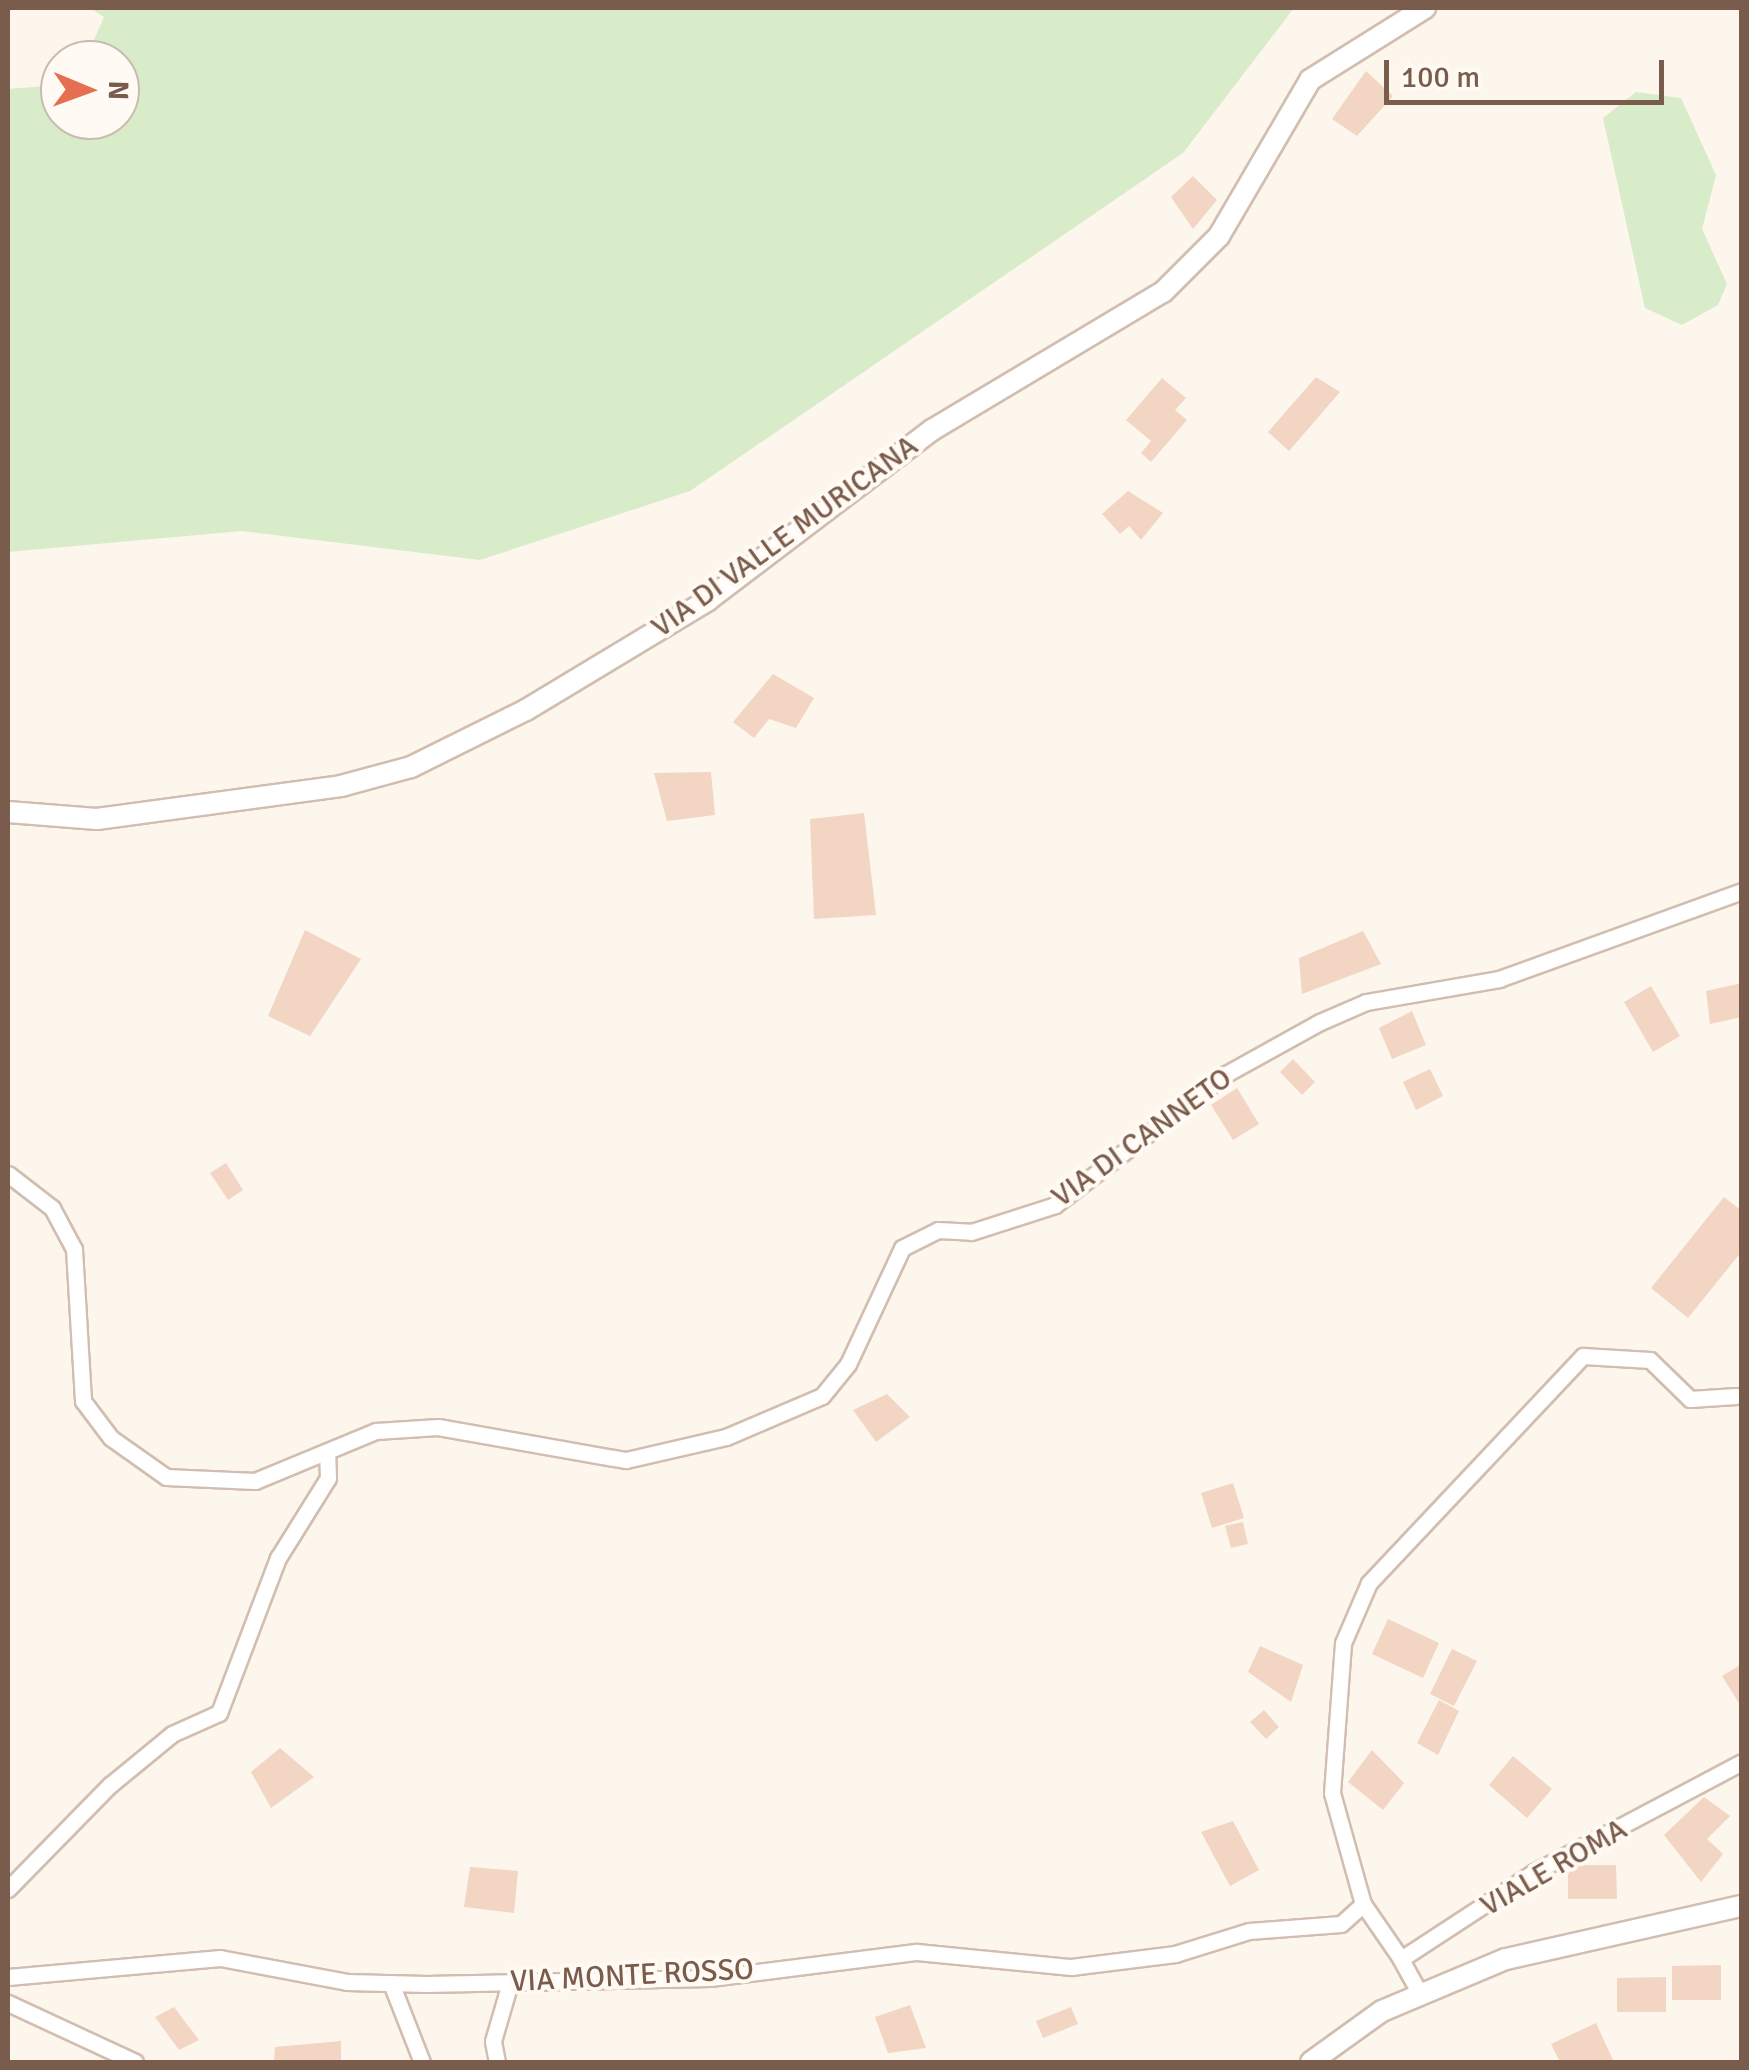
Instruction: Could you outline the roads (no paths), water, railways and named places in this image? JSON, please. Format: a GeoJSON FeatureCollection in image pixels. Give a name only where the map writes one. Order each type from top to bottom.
{"type":"FeatureCollection","features":[{"type":"Feature","properties":{"kind":"street","name":"VIA DI VALLE MURICANA"},"geometry":{"type":"LineString","coordinates":[[8,812],[97,819],[342,786],[410,766],[526,710],[708,600],[953,416],[1164,292],[1227,225],[1304,87],[1346,50],[1425,8]]}},
{"type":"Feature","properties":{"kind":"street","name":"VIA DI CANNETO"},"geometry":{"type":"LineString","coordinates":[[8,1174],[52,1208],[74,1249],[83,1400],[133,1458],[166,1477],[214,1484],[255,1481],[376,1431],[438,1428],[626,1460],[726,1437],[822,1396],[848,1364],[902,1248],[938,1230],[971,1232],[1056,1205],[1226,1074],[1320,1022],[1366,1002],[1500,979],[1742,891]]}},
{"type":"Feature","properties":{"kind":"street"},"geometry":{"type":"LineString","coordinates":[[1419,1992],[1363,1904],[1332,1793],[1343,1643],[1369,1583],[1584,1356],[1650,1360],[1690,1398],[1736,1396]]}},
{"type":"Feature","properties":{"kind":"street"},"geometry":{"type":"LineString","coordinates":[[8,1890],[110,1784],[172,1734],[220,1713],[271,1573],[328,1478],[327,1454]]}},
{"type":"Feature","properties":{"kind":"street","name":"VIALE ROMA"},"geometry":{"type":"LineString","coordinates":[[1400,1959],[1534,1872],[1742,1762]]}},
{"type":"Feature","properties":{"kind":"street","name":"VIA MONTE ROSSO"},"geometry":{"type":"LineString","coordinates":[[8,1977],[220,1958],[391,1983],[710,1978],[917,1952],[1128,1963],[1249,1930],[1342,1924],[1363,1904]]}},
{"type":"Feature","properties":{"kind":"street"},"geometry":{"type":"LineString","coordinates":[[1312,2062],[1419,1992],[1568,1942],[1742,1906]]}},
{"type":"Feature","properties":{"kind":"street"},"geometry":{"type":"LineString","coordinates":[[391,1983],[422,2062]]}},
{"type":"Feature","properties":{"kind":"street"},"geometry":{"type":"LineString","coordinates":[[497,2062],[493,2041],[510,1983]]}},
{"type":"Feature","properties":{"kind":"street"},"geometry":{"type":"LineString","coordinates":[[8,2003],[135,2062]]}}]}
